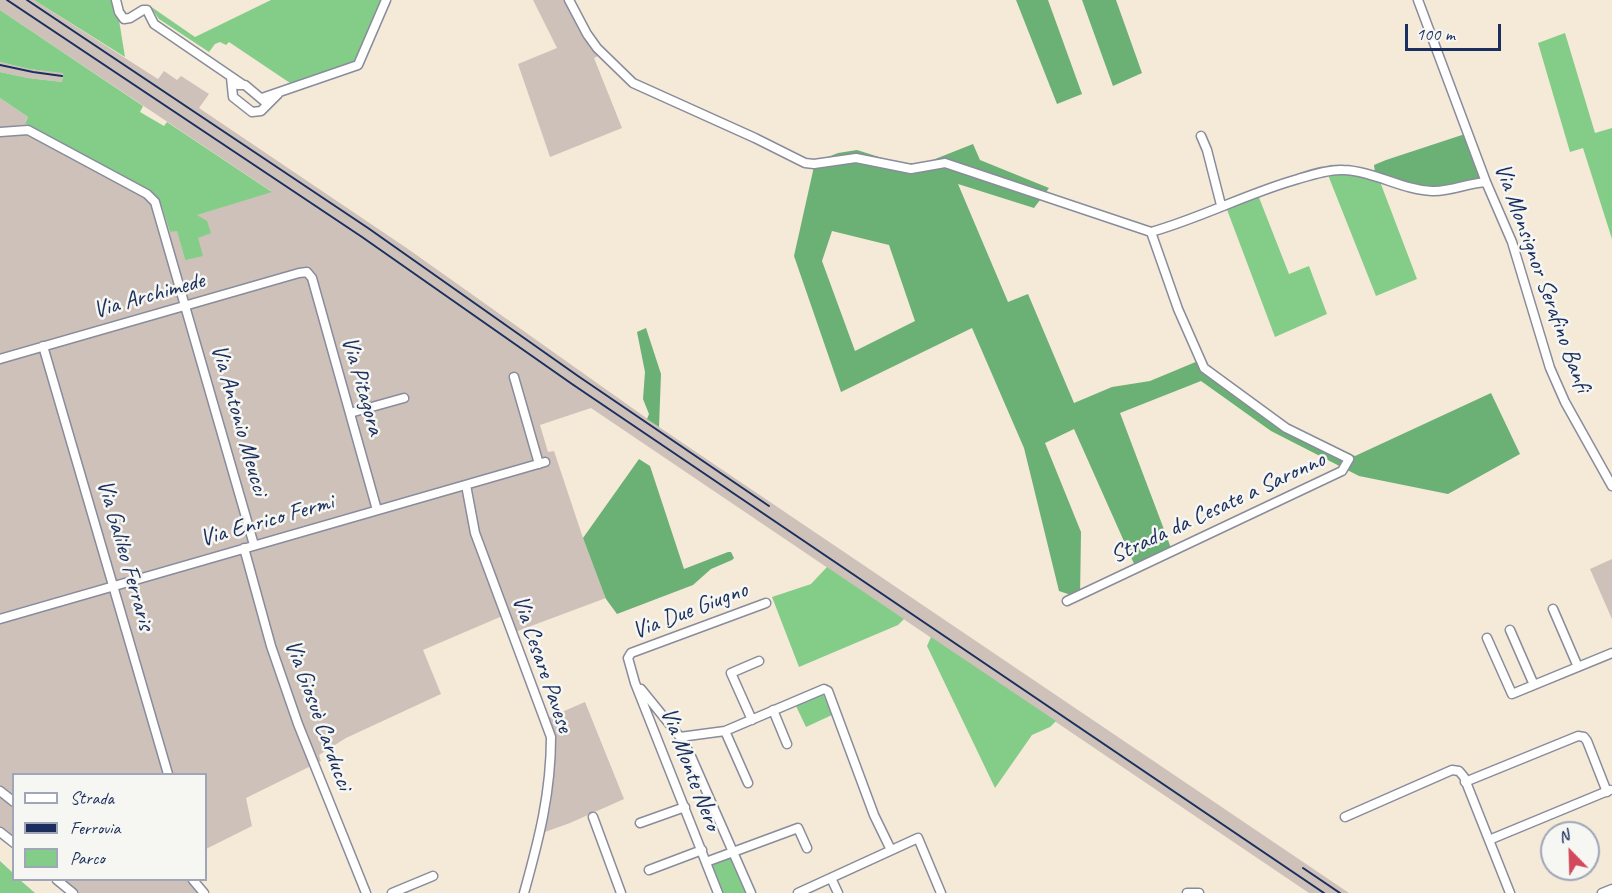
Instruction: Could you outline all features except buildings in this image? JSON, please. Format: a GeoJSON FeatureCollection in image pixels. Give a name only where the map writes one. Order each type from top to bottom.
{"type":"FeatureCollection","features":[{"type":"Feature","properties":{"kind":"street"},"geometry":{"type":"LineString","coordinates":[[116,0],[119,12],[124,19],[145,10],[154,24],[262,98],[265,104],[264,109]]}},
{"type":"Feature","properties":{"kind":"street"},"geometry":{"type":"LineString","coordinates":[[262,98],[358,65],[386,0]]}},
{"type":"Feature","properties":{"kind":"street"},"geometry":{"type":"LineString","coordinates":[[569,0],[587,34],[624,76],[642,88],[806,163],[816,164],[856,158],[911,169],[945,163],[1151,232],[1178,224],[1279,184],[1310,175],[1342,170],[1378,176],[1431,191],[1443,191],[1486,182]]}},
{"type":"Feature","properties":{"kind":"street","name":"Via Monsignor Serafino Banfi"},"geometry":{"type":"LineString","coordinates":[[1418,0],[1486,182],[1512,242],[1550,368],[1565,402],[1612,486]]}},
{"type":"Feature","properties":{"kind":"street"},"geometry":{"type":"LineString","coordinates":[[231,76],[235,99],[248,110],[255,112],[264,109],[278,93]]}},
{"type":"Feature","properties":{"kind":"street"},"geometry":{"type":"LineString","coordinates":[[233,90],[242,84]]}},
{"type":"Feature","properties":{"kind":"street","name":"Via Antonio Meucci"},"geometry":{"type":"LineString","coordinates":[[0,132],[28,130],[153,198],[159,211],[254,545]]}},
{"type":"Feature","properties":{"kind":"street"},"geometry":{"type":"LineString","coordinates":[[1201,136],[1207,150],[1221,206]]}},
{"type":"Feature","properties":{"kind":"street","name":"Strada da Cesate a Saronno"},"geometry":{"type":"LineString","coordinates":[[1068,601],[1342,471],[1349,459],[1286,429],[1204,368],[1178,309],[1151,232]]}},
{"type":"Feature","properties":{"kind":"street","name":"Via Archimede"},"geometry":{"type":"LineString","coordinates":[[0,359],[299,273],[309,273]]}},
{"type":"Feature","properties":{"kind":"street","name":"Via Pitagora"},"geometry":{"type":"LineString","coordinates":[[309,273],[377,510]]}},
{"type":"Feature","properties":{"kind":"street","name":"Via Galileo Ferraris"},"geometry":{"type":"LineString","coordinates":[[43,346],[168,773]]}},
{"type":"Feature","properties":{"kind":"street","name":"Via Enrico Fermi"},"geometry":{"type":"LineString","coordinates":[[0,619],[542,463],[514,377]]}},
{"type":"Feature","properties":{"kind":"street"},"geometry":{"type":"LineString","coordinates":[[350,413],[404,398]]}},
{"type":"Feature","properties":{"kind":"street","name":"Via Cesare Pavese"},"geometry":{"type":"LineString","coordinates":[[466,484],[475,533],[551,737],[551,766],[542,831],[524,893]]}},
{"type":"Feature","properties":{"kind":"street","name":"Via Giosuè Carducci"},"geometry":{"type":"LineString","coordinates":[[244,548],[271,646],[294,713],[366,893]]}},
{"type":"Feature","properties":{"kind":"street","name":"Via Due Giugno"},"geometry":{"type":"LineString","coordinates":[[628,658],[631,653],[766,603]]}},
{"type":"Feature","properties":{"kind":"street"},"geometry":{"type":"LineString","coordinates":[[1553,609],[1578,667]]}},
{"type":"Feature","properties":{"kind":"street"},"geometry":{"type":"LineString","coordinates":[[1510,630],[1534,685]]}},
{"type":"Feature","properties":{"kind":"street"},"geometry":{"type":"LineString","coordinates":[[1487,638],[1512,694],[1612,653]]}},
{"type":"Feature","properties":{"kind":"street","name":"Via Monte Nero"},"geometry":{"type":"LineString","coordinates":[[628,658],[635,682],[717,893]]}},
{"type":"Feature","properties":{"kind":"street"},"geometry":{"type":"LineString","coordinates":[[752,720],[731,673],[759,661]]}},
{"type":"Feature","properties":{"kind":"street"},"geometry":{"type":"LineString","coordinates":[[635,682],[680,737],[751,893]]}},
{"type":"Feature","properties":{"kind":"street"},"geometry":{"type":"LineString","coordinates":[[680,737],[725,731],[824,689],[828,691],[874,815],[891,850]]}},
{"type":"Feature","properties":{"kind":"street"},"geometry":{"type":"LineString","coordinates":[[773,710],[788,744]]}},
{"type":"Feature","properties":{"kind":"street"},"geometry":{"type":"LineString","coordinates":[[725,731],[748,783]]}},
{"type":"Feature","properties":{"kind":"street"},"geometry":{"type":"LineString","coordinates":[[1466,782],[1578,736],[1587,741],[1610,791],[1488,840]]}},
{"type":"Feature","properties":{"kind":"street"},"geometry":{"type":"LineString","coordinates":[[1345,817],[1452,770],[1459,771],[1466,782],[1510,893]]}},
{"type":"Feature","properties":{"kind":"street"},"geometry":{"type":"LineString","coordinates":[[0,791],[12,800]]}},
{"type":"Feature","properties":{"kind":"street"},"geometry":{"type":"LineString","coordinates":[[640,823],[685,807]]}},
{"type":"Feature","properties":{"kind":"street"},"geometry":{"type":"LineString","coordinates":[[593,817],[621,893]]}},
{"type":"Feature","properties":{"kind":"street"},"geometry":{"type":"LineString","coordinates":[[706,862],[798,828],[807,848]]}},
{"type":"Feature","properties":{"kind":"street"},"geometry":{"type":"LineString","coordinates":[[0,832],[12,841]]}},
{"type":"Feature","properties":{"kind":"street"},"geometry":{"type":"LineString","coordinates":[[798,893],[918,838],[941,893]]}},
{"type":"Feature","properties":{"kind":"street"},"geometry":{"type":"LineString","coordinates":[[649,870],[702,850]]}},
{"type":"Feature","properties":{"kind":"street"},"geometry":{"type":"LineString","coordinates":[[392,893],[433,876]]}},
{"type":"Feature","properties":{"kind":"street"},"geometry":{"type":"LineString","coordinates":[[831,878],[838,893]]}},
{"type":"Feature","properties":{"kind":"street"},"geometry":{"type":"LineString","coordinates":[[59,881],[73,893]]}},
{"type":"Feature","properties":{"kind":"street"},"geometry":{"type":"LineString","coordinates":[[193,881],[204,893]]}},
{"type":"Feature","properties":{"kind":"street"},"geometry":{"type":"LineString","coordinates":[[1602,893],[1612,889]]}},
{"type":"Feature","properties":{"kind":"street"},"geometry":{"type":"LineString","coordinates":[[1187,893],[1198,893]]}},
{"type":"Feature","properties":{"kind":"shaded area"},"geometry":{"type":"Polygon","coordinates":[[[0,0],[34,0],[158,79],[164,71],[177,80],[181,76],[209,94],[199,108],[408,249],[659,427],[1349,893],[1309,893],[591,408],[540,425],[548,452],[554,451],[606,598],[515,632],[507,614],[423,650],[441,694],[346,738],[319,755],[321,761],[246,798],[252,826],[207,848],[207,773],[12,773],[12,842],[0,831],[0,98],[28,117],[25,122],[156,196],[170,232],[177,230],[185,260],[198,237],[196,215],[271,191],[0,10],[0,0]]]}},
{"type":"Feature","properties":{"kind":"shaded area"},"geometry":{"type":"Polygon","coordinates":[[[533,0],[564,0],[583,36],[590,33],[604,53],[594,58],[622,128],[550,157],[518,64],[557,48],[533,0]]]}},
{"type":"Feature","properties":{"kind":"shaded area"},"geometry":{"type":"Polygon","coordinates":[[[0,62],[29,69],[63,72],[62,82],[0,72],[0,62]]]}},
{"type":"Feature","properties":{"kind":"shaded area"},"geometry":{"type":"Polygon","coordinates":[[[1612,559],[1612,619],[1590,569],[1612,559]]]}},
{"type":"Feature","properties":{"kind":"shaded area"},"geometry":{"type":"Polygon","coordinates":[[[585,702],[624,799],[545,832],[551,802],[554,767],[554,735],[548,718],[585,702]]]}},
{"type":"Feature","properties":{"kind":"shaded area"},"geometry":{"type":"Polygon","coordinates":[[[60,881],[191,881],[203,893],[76,893],[60,881]]]}},
{"type":"Feature","properties":{"kind":"green space"},"geometry":{"type":"Polygon","coordinates":[[[34,0],[112,0],[119,20],[125,57],[34,0]]]}},
{"type":"Feature","properties":{"kind":"green space"},"geometry":{"type":"Polygon","coordinates":[[[271,0],[382,0],[356,61],[290,83],[229,42],[226,45],[220,42],[215,44],[209,52],[159,19],[150,6],[195,37],[271,0]]]}},
{"type":"Feature","properties":{"kind":"green space"},"geometry":{"type":"Polygon","coordinates":[[[1016,0],[1048,0],[1082,94],[1057,104],[1016,0]]]}},
{"type":"Feature","properties":{"kind":"green space"},"geometry":{"type":"Polygon","coordinates":[[[1082,0],[1116,0],[1142,73],[1113,86],[1082,0]]]}},
{"type":"Feature","properties":{"kind":"green space"},"geometry":{"type":"Polygon","coordinates":[[[0,10],[143,106],[140,112],[164,126],[167,122],[272,192],[197,215],[207,221],[211,233],[198,238],[203,256],[185,260],[177,231],[170,232],[156,196],[25,123],[28,117],[0,98],[0,72],[62,82],[63,73],[29,69],[0,62],[0,10]]]}},
{"type":"Feature","properties":{"kind":"green space"},"geometry":{"type":"Polygon","coordinates":[[[1565,33],[1595,133],[1612,128],[1612,239],[1583,148],[1570,152],[1538,43],[1565,33]]]}},
{"type":"Feature","properties":{"kind":"green space"},"geometry":{"type":"Polygon","coordinates":[[[1465,134],[1482,181],[1432,189],[1375,173],[1374,165],[1465,134]]]}},
{"type":"Feature","properties":{"kind":"green space"},"geometry":{"type":"Polygon","coordinates":[[[973,144],[980,160],[1049,188],[1034,208],[958,184],[1008,302],[1028,294],[1074,403],[1112,387],[1150,381],[1198,361],[1288,424],[1355,456],[1491,393],[1520,454],[1448,494],[1359,476],[1271,431],[1201,381],[1120,413],[1171,548],[1135,566],[1074,429],[1045,443],[1081,532],[1080,598],[1059,591],[1024,448],[972,328],[841,392],[794,256],[815,162],[838,153],[857,150],[898,163],[925,163],[973,144]],[[832,231],[822,261],[855,351],[915,321],[889,245],[832,231]]]}},
{"type":"Feature","properties":{"kind":"green space"},"geometry":{"type":"Polygon","coordinates":[[[1341,173],[1379,179],[1417,279],[1376,296],[1328,175],[1341,173]]]}},
{"type":"Feature","properties":{"kind":"green space"},"geometry":{"type":"Polygon","coordinates":[[[1258,195],[1289,274],[1309,266],[1327,314],[1275,337],[1226,207],[1258,195]]]}},
{"type":"Feature","properties":{"kind":"green space"},"geometry":{"type":"Polygon","coordinates":[[[646,328],[661,374],[659,427],[647,419],[649,414],[643,399],[645,372],[637,332],[646,328]]]}},
{"type":"Feature","properties":{"kind":"green space"},"geometry":{"type":"Polygon","coordinates":[[[639,459],[650,466],[684,569],[728,552],[731,552],[734,558],[711,569],[693,585],[617,614],[606,599],[583,538],[639,459]]]}},
{"type":"Feature","properties":{"kind":"green space"},"geometry":{"type":"Polygon","coordinates":[[[827,567],[904,619],[898,625],[799,667],[772,597],[811,584],[827,567]]]}},
{"type":"Feature","properties":{"kind":"green space"},"geometry":{"type":"Polygon","coordinates":[[[931,637],[1056,721],[1050,727],[1032,735],[995,788],[927,646],[931,637]]]}},
{"type":"Feature","properties":{"kind":"green space"},"geometry":{"type":"Polygon","coordinates":[[[823,694],[832,715],[806,727],[796,706],[823,694]]]}},
{"type":"Feature","properties":{"kind":"green space"},"geometry":{"type":"Polygon","coordinates":[[[731,857],[746,893],[719,893],[709,865],[731,857]]]}},
{"type":"Feature","properties":{"kind":"green space"},"geometry":{"type":"Polygon","coordinates":[[[0,861],[12,872],[12,881],[21,881],[35,893],[0,893],[0,861]]]}},
{"type":"Feature","properties":{"kind":"railway"},"geometry":{"type":"LineString","coordinates":[[7,0],[362,237],[572,384],[1324,893]]}},
{"type":"Feature","properties":{"kind":"railway"},"geometry":{"type":"LineString","coordinates":[[27,0],[368,228],[578,376],[769,506]]}},
{"type":"Feature","properties":{"kind":"railway"},"geometry":{"type":"LineString","coordinates":[[0,65],[62,76]]}},
{"type":"Feature","properties":{"kind":"railway"},"geometry":{"type":"LineString","coordinates":[[1303,868],[1340,893]]}}]}
